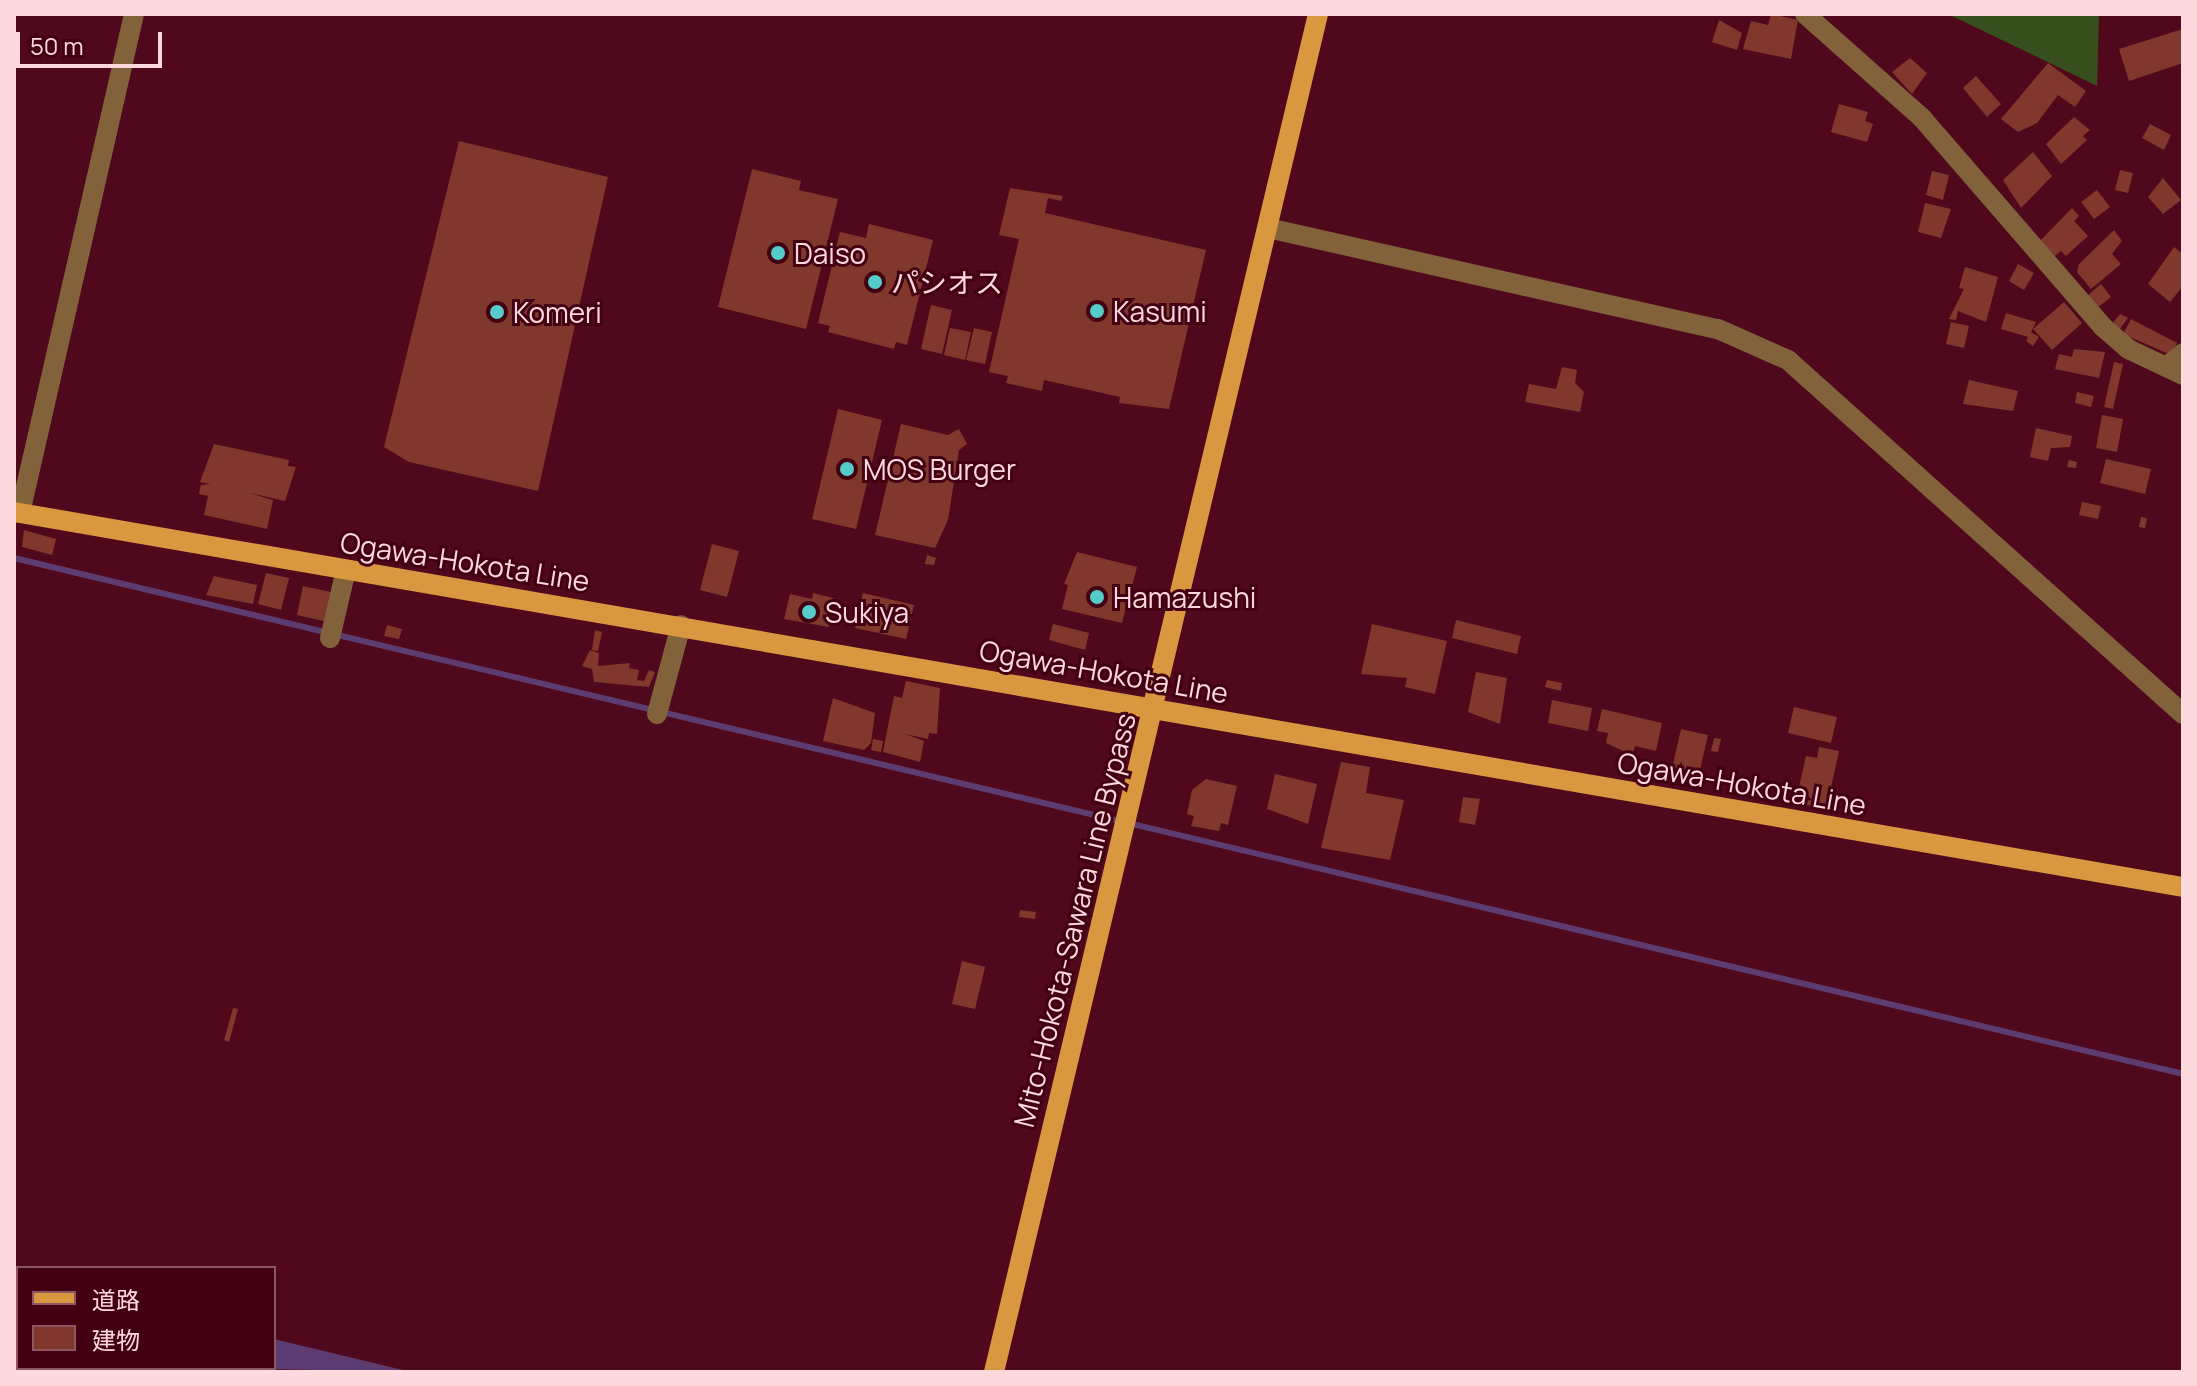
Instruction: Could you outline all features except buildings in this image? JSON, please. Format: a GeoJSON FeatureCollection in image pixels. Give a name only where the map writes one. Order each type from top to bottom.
{"type":"FeatureCollection","features":[{"type":"Feature","properties":{"kind":"main road","name":"Mito-Hokota-Sawara Line Bypass"},"geometry":{"type":"LineString","coordinates":[[994,1372],[1318,14]]}},
{"type":"Feature","properties":{"kind":"main road","name":"Ogawa-Hokota Line"},"geometry":{"type":"LineString","coordinates":[[17,512],[2183,887]]}},
{"type":"Feature","properties":{"kind":"street"},"geometry":{"type":"LineString","coordinates":[[17,512],[134,14]]}},
{"type":"Feature","properties":{"kind":"street"},"geometry":{"type":"LineString","coordinates":[[1805,14],[1922,118],[2103,327],[2128,349],[2174,371],[2183,353]]}},
{"type":"Feature","properties":{"kind":"street"},"geometry":{"type":"LineString","coordinates":[[1268,228],[1718,329],[1788,360],[2183,714]]}},
{"type":"Feature","properties":{"kind":"street"},"geometry":{"type":"LineString","coordinates":[[331,633],[346,570]]}},
{"type":"Feature","properties":{"kind":"street"},"geometry":{"type":"LineString","coordinates":[[658,709],[681,625]]}},
{"type":"Feature","properties":{"kind":"green space"},"geometry":{"type":"Polygon","coordinates":[[[1948,14],[2099,14],[2097,86],[1948,14]]]}},
{"type":"Feature","properties":{"kind":"shaded area"},"geometry":{"type":"Polygon","coordinates":[[[276,1339],[411,1372],[276,1369],[276,1339]]]}},
{"type":"Feature","properties":{"kind":"waterway"},"geometry":{"type":"LineString","coordinates":[[14,558],[2183,1074]]}},
{"type":"Feature","properties":{"kind":"place","name":"Daiso"},"geometry":{"type":"Point","coordinates":[778,253]}},
{"type":"Feature","properties":{"kind":"place","name":"パシオス"},"geometry":{"type":"Point","coordinates":[875,282]}},
{"type":"Feature","properties":{"kind":"place","name":"Kasumi"},"geometry":{"type":"Point","coordinates":[1097,311]}},
{"type":"Feature","properties":{"kind":"place","name":"Komeri"},"geometry":{"type":"Point","coordinates":[497,312]}},
{"type":"Feature","properties":{"kind":"place","name":"MOS Burger"},"geometry":{"type":"Point","coordinates":[847,469]}},
{"type":"Feature","properties":{"kind":"place","name":"Hamazushi"},"geometry":{"type":"Point","coordinates":[1097,597]}},
{"type":"Feature","properties":{"kind":"place","name":"Sukiya"},"geometry":{"type":"Point","coordinates":[809,612]}}]}
